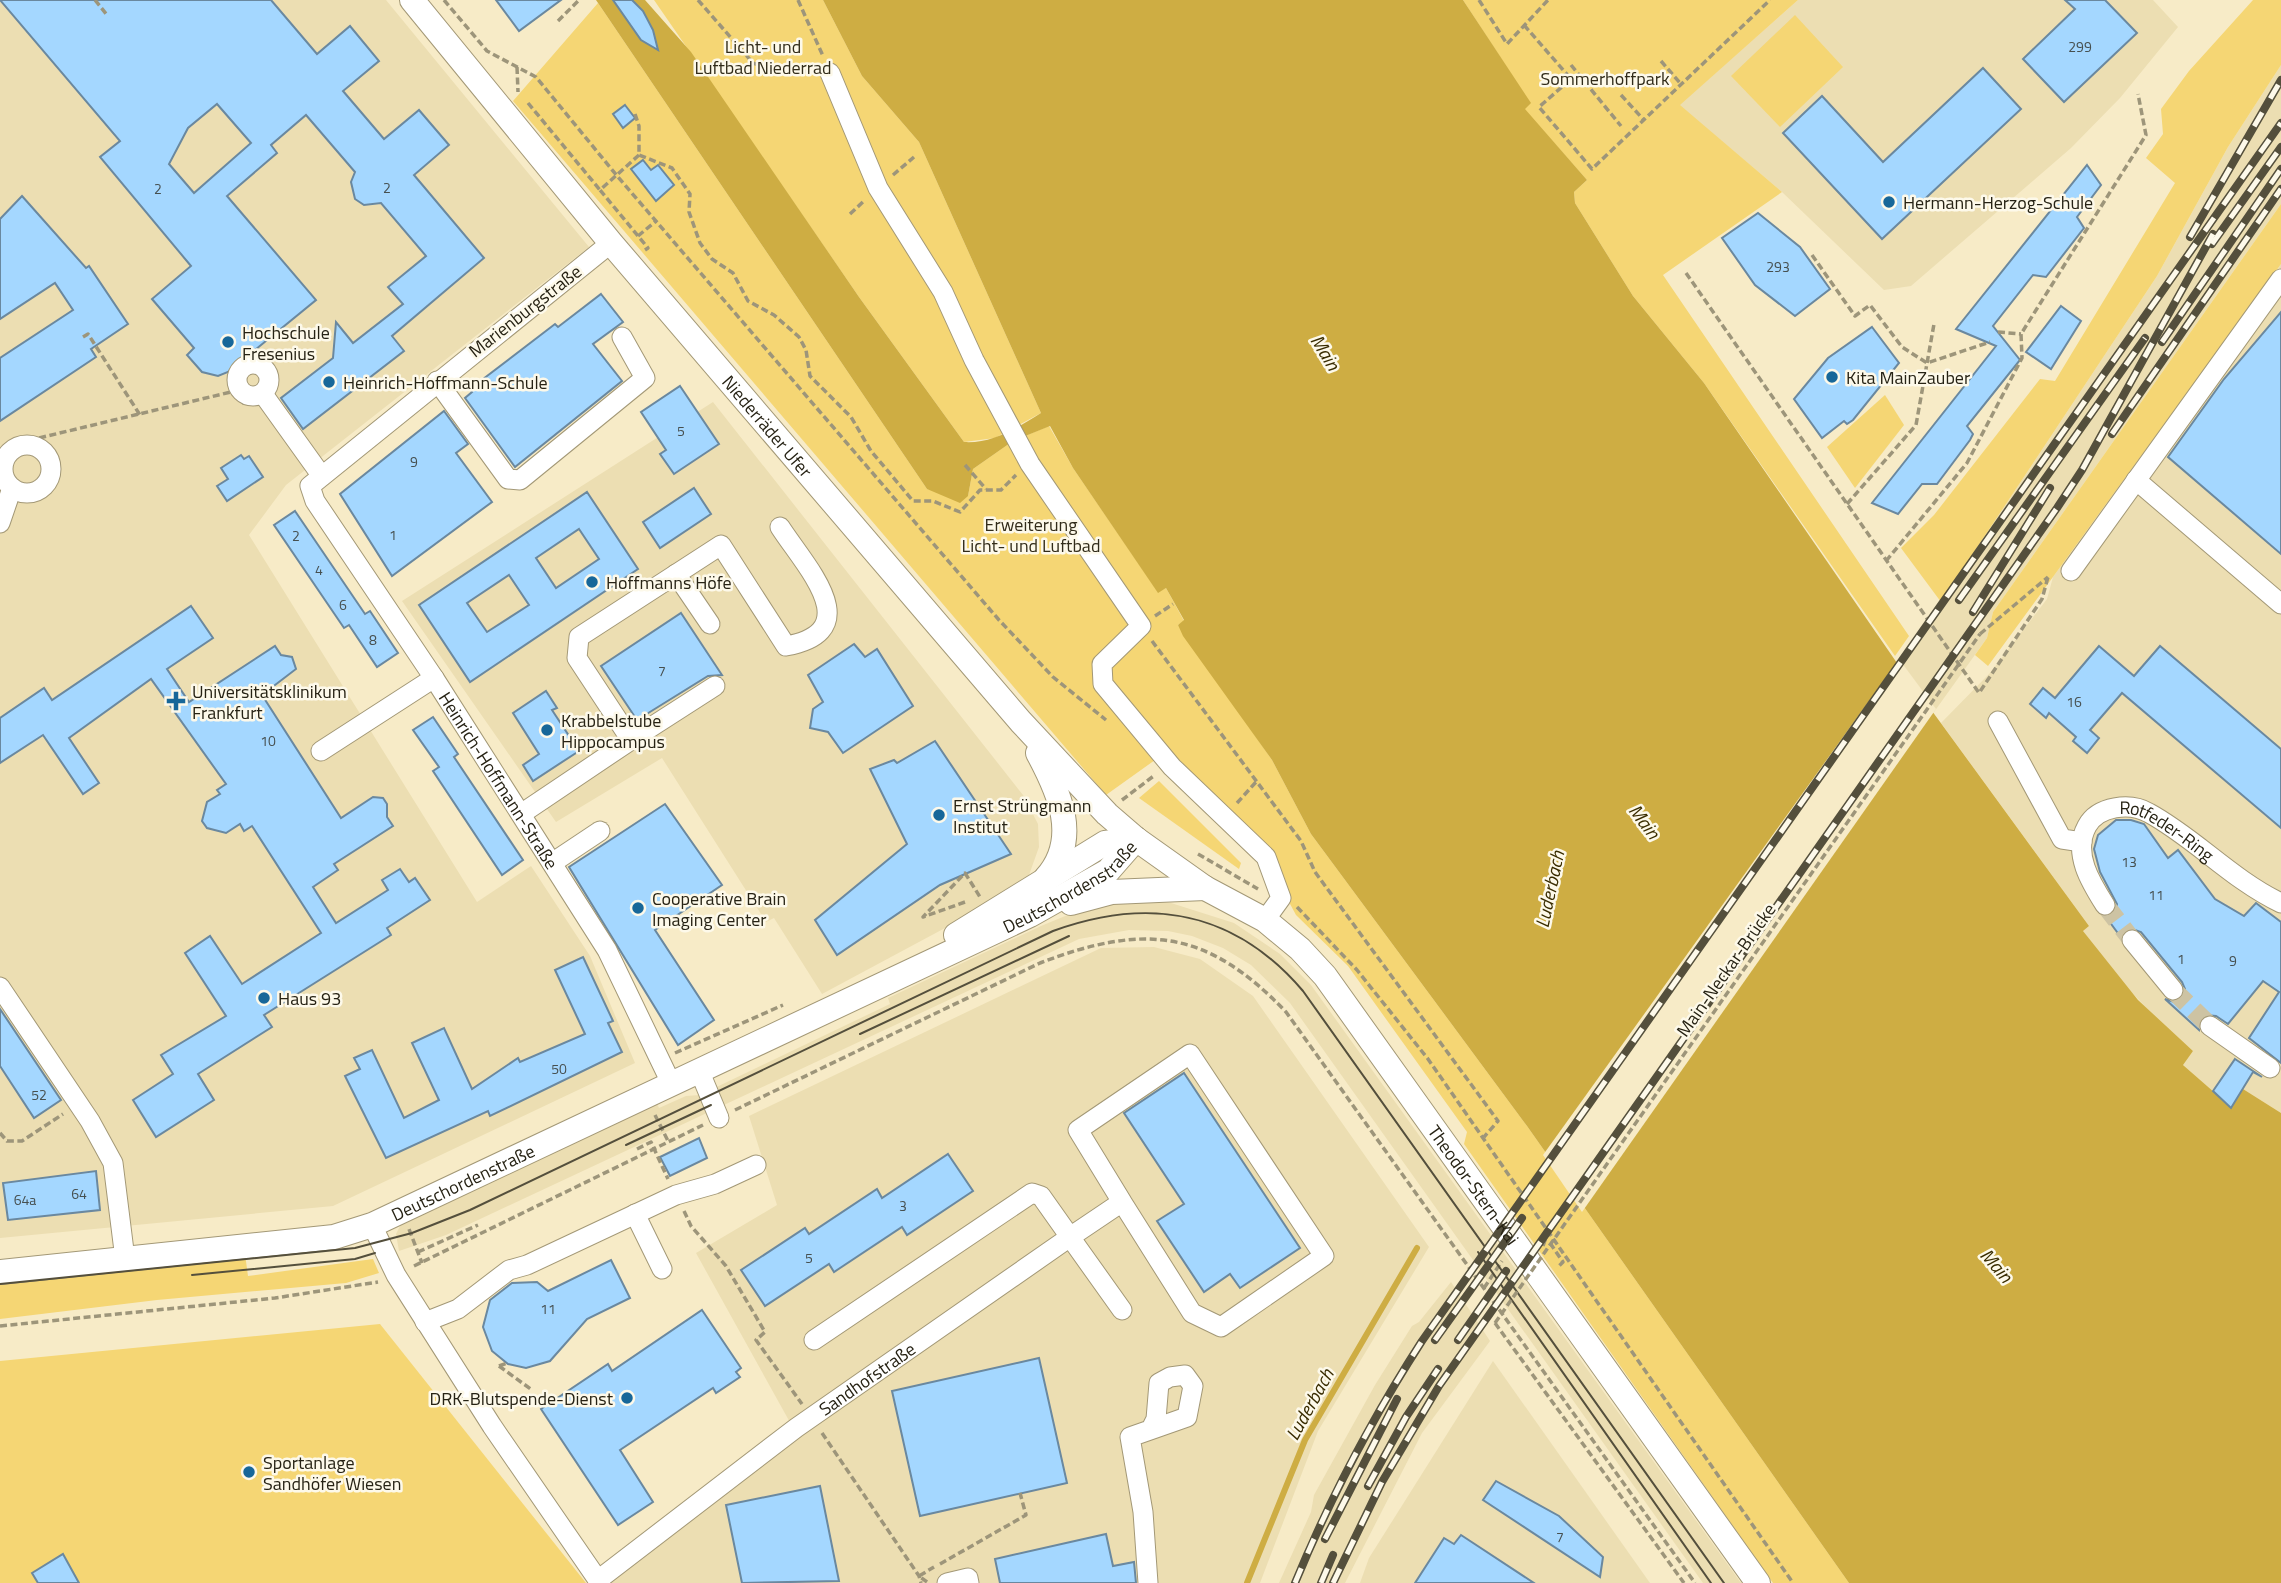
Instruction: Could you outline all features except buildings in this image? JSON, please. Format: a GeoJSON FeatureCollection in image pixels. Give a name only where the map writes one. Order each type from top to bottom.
{"type":"FeatureCollection","features":[{"type":"Feature","properties":{"kind":"main road","name":"Niederräder Ufer"},"geometry":{"type":"LineString","coordinates":[[412,0],[611,243],[1021,722],[1107,814],[1136,839]]}},
{"type":"Feature","properties":{"kind":"main road"},"geometry":{"type":"LineString","coordinates":[[1021,722],[1057,789],[1063,810],[1061,854],[1030,903]]}},
{"type":"Feature","properties":{"kind":"main road","name":"Theodor-Stern-Kai"},"geometry":{"type":"LineString","coordinates":[[1136,839],[1205,888],[1265,920],[1300,949],[1325,976],[1758,1583]]}},
{"type":"Feature","properties":{"kind":"main road","name":"Deutschordenstraße"},"geometry":{"type":"LineString","coordinates":[[0,1272],[334,1237],[372,1225],[892,978],[952,937],[1030,903],[1105,843],[1136,839]]}},
{"type":"Feature","properties":{"kind":"main road"},"geometry":{"type":"LineString","coordinates":[[1030,903],[1112,892],[1205,888]]}},
{"type":"Feature","properties":{"kind":"street"},"geometry":{"type":"LineString","coordinates":[[830,73],[878,188],[943,292],[974,360],[1026,456],[1141,626],[1102,663],[1103,684],[1172,767],[1266,857],[1281,898],[1265,920]]}},
{"type":"Feature","properties":{"kind":"street","name":"Marienburgstraße"},"geometry":{"type":"LineString","coordinates":[[315,480],[611,243]]}},
{"type":"Feature","properties":{"kind":"street"},"geometry":{"type":"LineString","coordinates":[[2071,571],[2281,279]]}},
{"type":"Feature","properties":{"kind":"street"},"geometry":{"type":"LineString","coordinates":[[437,381],[509,480],[520,480],[645,378],[622,337]]}},
{"type":"Feature","properties":{"kind":"street"},"geometry":{"type":"LineString","coordinates":[[253,363],[263,366],[269,375],[269,385],[263,394],[253,397],[236,389],[237,375],[243,367],[253,363]]}},
{"type":"Feature","properties":{"kind":"street","name":"Heinrich-Hoffmann-Straße"},"geometry":{"type":"LineString","coordinates":[[263,394],[315,480],[315,501],[434,678],[607,950],[671,1083]]}},
{"type":"Feature","properties":{"kind":"street"},"geometry":{"type":"LineString","coordinates":[[28,445],[34,447],[42,450],[50,463],[50,478],[40,490],[26,494],[12,488],[4,476],[1,462],[13,449],[28,445]]}},
{"type":"Feature","properties":{"kind":"street"},"geometry":{"type":"LineString","coordinates":[[2136,480],[2281,604]]}},
{"type":"Feature","properties":{"kind":"street"},"geometry":{"type":"LineString","coordinates":[[0,523],[12,488]]}},
{"type":"Feature","properties":{"kind":"street"},"geometry":{"type":"LineString","coordinates":[[631,740],[577,658],[579,637],[721,545],[786,646],[799,644],[825,629],[830,617],[825,596],[780,527]]}},
{"type":"Feature","properties":{"kind":"street"},"geometry":{"type":"LineString","coordinates":[[676,574],[710,624]]}},
{"type":"Feature","properties":{"kind":"street"},"geometry":{"type":"LineString","coordinates":[[321,751],[434,678]]}},
{"type":"Feature","properties":{"kind":"street"},"geometry":{"type":"LineString","coordinates":[[521,814],[715,686]]}},
{"type":"Feature","properties":{"kind":"street"},"geometry":{"type":"LineString","coordinates":[[1998,721],[2062,839],[2082,842],[2082,859],[2105,905]]}},
{"type":"Feature","properties":{"kind":"street","name":"Rotfeder-Ring"},"geometry":{"type":"LineString","coordinates":[[2082,842],[2087,826],[2096,815],[2113,807],[2147,811],[2244,883],[2281,903]]}},
{"type":"Feature","properties":{"kind":"street"},"geometry":{"type":"LineString","coordinates":[[552,863],[600,831]]}},
{"type":"Feature","properties":{"kind":"street"},"geometry":{"type":"LineString","coordinates":[[2132,940],[2173,990]]}},
{"type":"Feature","properties":{"kind":"street"},"geometry":{"type":"LineString","coordinates":[[0,988],[90,1121],[113,1163],[125,1259]]}},
{"type":"Feature","properties":{"kind":"street"},"geometry":{"type":"LineString","coordinates":[[2210,1026],[2270,1068]]}},
{"type":"Feature","properties":{"kind":"street"},"geometry":{"type":"LineString","coordinates":[[1191,1054],[1324,1256],[1221,1327],[1192,1313],[1122,1202],[1078,1130],[1191,1054]]}},
{"type":"Feature","properties":{"kind":"street"},"geometry":{"type":"LineString","coordinates":[[699,1070],[719,1118]]}},
{"type":"Feature","properties":{"kind":"street"},"geometry":{"type":"LineString","coordinates":[[425,1322],[458,1309],[509,1270],[527,1265],[676,1195],[715,1184],[756,1165]]}},
{"type":"Feature","properties":{"kind":"street"},"geometry":{"type":"LineString","coordinates":[[814,1340],[1032,1193],[1041,1196],[1122,1310]]}},
{"type":"Feature","properties":{"kind":"street","name":"Sandhofstraße"},"geometry":{"type":"LineString","coordinates":[[372,1225],[396,1275],[425,1322],[492,1426],[599,1582],[812,1417],[1122,1202]]}},
{"type":"Feature","properties":{"kind":"street"},"geometry":{"type":"LineString","coordinates":[[635,1214],[662,1269]]}},
{"type":"Feature","properties":{"kind":"street"},"geometry":{"type":"LineString","coordinates":[[1148,1583],[1143,1512],[1130,1437],[1152,1427]]}},
{"type":"Feature","properties":{"kind":"street"},"geometry":{"type":"LineString","coordinates":[[947,1583],[968,1578],[969,1583]]}},
{"type":"Feature","properties":{"kind":"path"},"geometry":{"type":"LineString","coordinates":[[94,0],[107,15]]}},
{"type":"Feature","properties":{"kind":"path"},"geometry":{"type":"LineString","coordinates":[[444,0],[487,51],[536,77],[618,177],[999,620],[1053,677],[1112,726]]}},
{"type":"Feature","properties":{"kind":"path"},"geometry":{"type":"LineString","coordinates":[[558,21],[579,0]]}},
{"type":"Feature","properties":{"kind":"path"},"geometry":{"type":"LineString","coordinates":[[698,0],[753,63],[769,69],[830,73],[798,0]]}},
{"type":"Feature","properties":{"kind":"path"},"geometry":{"type":"LineString","coordinates":[[1479,0],[1507,44],[1548,0]]}},
{"type":"Feature","properties":{"kind":"path"},"geometry":{"type":"LineString","coordinates":[[1524,26],[1571,79],[1539,107],[1592,169],[1770,0]]}},
{"type":"Feature","properties":{"kind":"path"},"geometry":{"type":"LineString","coordinates":[[1661,61],[1681,83]]}},
{"type":"Feature","properties":{"kind":"path"},"geometry":{"type":"LineString","coordinates":[[1564,71],[1572,64],[1621,126]]}},
{"type":"Feature","properties":{"kind":"path"},"geometry":{"type":"LineString","coordinates":[[517,67],[516,90],[600,190]]}},
{"type":"Feature","properties":{"kind":"path"},"geometry":{"type":"LineString","coordinates":[[1686,273],[1886,561],[1967,463],[2022,358],[2021,334],[2146,135],[2138,94]]}},
{"type":"Feature","properties":{"kind":"path"},"geometry":{"type":"LineString","coordinates":[[1621,95],[1643,119]]}},
{"type":"Feature","properties":{"kind":"path"},"geometry":{"type":"LineString","coordinates":[[618,177],[639,155],[639,126],[635,114]]}},
{"type":"Feature","properties":{"kind":"path"},"geometry":{"type":"LineString","coordinates":[[639,155],[672,168],[690,194],[689,212],[700,243],[712,259],[733,273],[748,301],[774,315],[799,337],[806,351],[810,376],[851,417],[871,450],[913,501],[933,501],[958,513],[986,489],[1001,490],[1026,456]]}},
{"type":"Feature","properties":{"kind":"path"},"geometry":{"type":"LineString","coordinates":[[638,236],[656,221]]}},
{"type":"Feature","properties":{"kind":"path"},"geometry":{"type":"LineString","coordinates":[[1812,255],[1855,316],[1870,305],[1902,347],[1927,363]]}},
{"type":"Feature","properties":{"kind":"path"},"geometry":{"type":"LineString","coordinates":[[1847,504],[1916,425],[1934,324]]}},
{"type":"Feature","properties":{"kind":"path"},"geometry":{"type":"LineString","coordinates":[[1998,332],[2021,334]]}},
{"type":"Feature","properties":{"kind":"path"},"geometry":{"type":"LineString","coordinates":[[83,337],[88,334],[140,415]]}},
{"type":"Feature","properties":{"kind":"path"},"geometry":{"type":"LineString","coordinates":[[1927,363],[1990,342]]}},
{"type":"Feature","properties":{"kind":"path"},"geometry":{"type":"LineString","coordinates":[[34,447],[39,438],[236,389],[251,413]]}},
{"type":"Feature","properties":{"kind":"path"},"geometry":{"type":"LineString","coordinates":[[965,465],[986,489]]}},
{"type":"Feature","properties":{"kind":"path","name":"Main-Neckar-Brücke"},"geometry":{"type":"LineString","coordinates":[[1684,1583],[1495,1323],[1550,1243],[1980,634],[2048,577],[2042,600],[1979,693],[1886,561]]}},
{"type":"Feature","properties":{"kind":"path"},"geometry":{"type":"LineString","coordinates":[[1174,604],[1141,626],[1301,841],[1315,872],[1330,894],[1498,1121],[1484,1137]]}},
{"type":"Feature","properties":{"kind":"path"},"geometry":{"type":"LineString","coordinates":[[1121,802],[1160,771]]}},
{"type":"Feature","properties":{"kind":"path"},"geometry":{"type":"LineString","coordinates":[[1236,803],[1256,782]]}},
{"type":"Feature","properties":{"kind":"path"},"geometry":{"type":"LineString","coordinates":[[965,873],[980,897],[934,913],[923,917],[965,873]]}},
{"type":"Feature","properties":{"kind":"path"},"geometry":{"type":"LineString","coordinates":[[1281,898],[1295,905],[1324,932],[1428,1059],[1793,1583]]}},
{"type":"Feature","properties":{"kind":"path"},"geometry":{"type":"LineString","coordinates":[[0,1326],[275,1298],[363,1285],[396,1275],[1040,963],[1084,946],[1116,939],[1165,940],[1213,953],[1262,987],[1286,1012],[1695,1583]]}},
{"type":"Feature","properties":{"kind":"path"},"geometry":{"type":"LineString","coordinates":[[0,1133],[7,1141],[22,1141],[77,1105]]}},
{"type":"Feature","properties":{"kind":"path"},"geometry":{"type":"LineString","coordinates":[[654,1113],[668,1141]]}},
{"type":"Feature","properties":{"kind":"path"},"geometry":{"type":"LineString","coordinates":[[637,1149],[651,1142],[691,1226],[726,1266],[765,1332],[756,1340],[812,1417],[919,1576],[921,1583]]}},
{"type":"Feature","properties":{"kind":"path"},"geometry":{"type":"LineString","coordinates":[[422,1263],[418,1252],[478,1225]]}},
{"type":"Feature","properties":{"kind":"path"},"geometry":{"type":"LineString","coordinates":[[1544,1245],[1548,1232]]}},
{"type":"Feature","properties":{"kind":"path"},"geometry":{"type":"LineString","coordinates":[[1550,1243],[1563,1262],[1558,1266]]}},
{"type":"Feature","properties":{"kind":"path"},"geometry":{"type":"LineString","coordinates":[[1484,1288],[1504,1257]]}},
{"type":"Feature","properties":{"kind":"path"},"geometry":{"type":"LineString","coordinates":[[507,1363],[499,1366],[532,1390]]}},
{"type":"Feature","properties":{"kind":"path"},"geometry":{"type":"LineString","coordinates":[[919,1576],[1026,1515],[1020,1493]]}},
{"type":"Feature","properties":{"kind":"path"},"geometry":{"type":"LineString","coordinates":[[919,1576],[928,1583]]}},
{"type":"Feature","properties":{"kind":"shaded area","name":"Universitätsklinikum Frankfurt"},"geometry":{"type":"Polygon","coordinates":[[[0,0],[386,0],[589,247],[286,485],[249,535],[477,902],[531,866],[590,956],[635,1063],[333,1206],[0,1238],[0,0]]]}},
{"type":"Feature","properties":{"kind":"shaded area"},"geometry":{"type":"Polygon","coordinates":[[[1798,0],[2153,0],[2178,27],[2120,98],[2071,148],[1911,286],[1884,290],[1782,192],[1679,105],[1798,0]]]}},
{"type":"Feature","properties":{"kind":"shaded area"},"geometry":{"type":"Polygon","coordinates":[[[2281,65],[2281,204],[1993,612],[1987,638],[1934,712],[1893,668],[1941,602],[2157,276],[2228,147],[2281,65]]]}},
{"type":"Feature","properties":{"kind":"shaded area"},"geometry":{"type":"Polygon","coordinates":[[[2281,264],[2281,1113],[2243,1089],[2231,1108],[2182,1064],[2193,1051],[2159,1021],[2115,975],[2083,931],[2089,926],[1941,723],[1990,673],[2047,599],[2053,577],[2281,264]]]}},
{"type":"Feature","properties":{"kind":"shaded area"},"geometry":{"type":"Polygon","coordinates":[[[713,402],[1023,795],[1038,824],[1039,847],[1029,875],[1001,898],[822,994],[774,918],[766,922],[662,758],[556,822],[402,601],[713,402]]]}},
{"type":"Feature","properties":{"kind":"shaded area"},"geometry":{"type":"Polygon","coordinates":[[[1127,901],[1171,903],[1234,923],[1280,954],[1311,985],[1741,1583],[1703,1583],[1290,1003],[1251,965],[1223,948],[1192,936],[1168,931],[1129,930],[1079,939],[446,1235],[399,1251],[396,1234],[403,1220],[654,1097],[659,1108],[686,1096],[700,1095],[890,1004],[888,998],[1041,926],[1070,914],[1127,901]]]}},
{"type":"Feature","properties":{"kind":"shaded area"},"geometry":{"type":"Polygon","coordinates":[[[1154,947],[1200,959],[1253,996],[1429,1247],[1318,1431],[1260,1583],[605,1583],[797,1435],[696,1253],[777,1205],[749,1116],[1101,948],[1154,947]]]}},
{"type":"Feature","properties":{"kind":"shaded area"},"geometry":{"type":"Polygon","coordinates":[[[1451,1282],[1490,1341],[1422,1433],[1345,1583],[1279,1583],[1311,1512],[1314,1495],[1375,1385],[1412,1326],[1419,1322],[1451,1282]]]}},
{"type":"Feature","properties":{"kind":"shaded area"},"geometry":{"type":"Polygon","coordinates":[[[1493,1361],[1650,1583],[1360,1583],[1369,1558],[1493,1361]]]}},
{"type":"Feature","properties":{"kind":"green space","name":"Licht- und Luftbad Niederrad"},"geometry":{"type":"Polygon","coordinates":[[[654,0],[823,0],[862,76],[919,142],[1041,413],[995,438],[964,442],[859,297],[654,0]]]}},
{"type":"Feature","properties":{"kind":"green space","name":"Sommerhoffpark"},"geometry":{"type":"Polygon","coordinates":[[[1463,0],[1798,0],[1680,105],[1782,192],[1663,275],[1909,636],[1895,656],[1704,383],[1633,296],[1575,203],[1574,192],[1587,180],[1524,109],[1530,103],[1463,0]]]}},
{"type":"Feature","properties":{"kind":"green space"},"geometry":{"type":"Polygon","coordinates":[[[2253,0],[2281,0],[2281,65],[2228,147],[2157,276],[1941,602],[1901,548],[1934,515],[2040,379],[2055,381],[2175,183],[2146,158],[2163,134],[2161,109],[2189,71],[2253,0]]]}},
{"type":"Feature","properties":{"kind":"green space","name":"Erweiterung Licht- und Luftbad"},"geometry":{"type":"Polygon","coordinates":[[[598,3],[927,489],[968,496],[973,469],[1013,441],[1049,426],[1073,468],[1158,592],[1166,588],[1184,621],[1178,625],[1272,760],[1311,834],[1527,1126],[1849,1583],[1773,1583],[1464,1144],[1467,1132],[1348,966],[1296,915],[1275,876],[1155,760],[1106,795],[513,101],[598,3]]]}},
{"type":"Feature","properties":{"kind":"green space"},"geometry":{"type":"Polygon","coordinates":[[[1795,15],[1843,67],[1780,127],[1731,76],[1795,15]]]}},
{"type":"Feature","properties":{"kind":"green space"},"geometry":{"type":"Polygon","coordinates":[[[2281,204],[2281,264],[1988,666],[1975,655],[1987,638],[1993,612],[2281,204]]]}},
{"type":"Feature","properties":{"kind":"green space"},"geometry":{"type":"Polygon","coordinates":[[[1885,395],[1904,425],[1855,488],[1827,447],[1885,395]]]}},
{"type":"Feature","properties":{"kind":"green space"},"geometry":{"type":"Polygon","coordinates":[[[1159,781],[1241,863],[1239,869],[1139,798],[1159,781]]]}},
{"type":"Feature","properties":{"kind":"green space"},"geometry":{"type":"Polygon","coordinates":[[[245,1254],[248,1276],[373,1259],[379,1273],[346,1283],[157,1300],[0,1319],[0,1280],[245,1254]]]}},
{"type":"Feature","properties":{"kind":"green space","name":"Sportanlage Sandhöfer Wiesen"},"geometry":{"type":"Polygon","coordinates":[[[380,1324],[586,1583],[0,1583],[0,1361],[380,1324]]]}},
{"type":"Feature","properties":{"kind":"water","name":"Main"},"geometry":{"type":"Polygon","coordinates":[[[596,0],[645,0],[691,52],[859,297],[964,442],[974,442],[1014,429],[1041,413],[919,142],[862,76],[823,0],[1463,0],[1531,103],[1525,109],[1587,180],[1574,192],[1575,203],[1633,296],[1704,383],[1897,663],[2089,926],[2083,931],[2138,1000],[2193,1051],[2183,1065],[2231,1107],[2243,1089],[2281,1113],[2281,1583],[1849,1583],[1527,1126],[1311,834],[1272,760],[1183,636],[1178,625],[1184,620],[1166,588],[1158,593],[1073,468],[1050,426],[1013,441],[973,469],[968,496],[960,503],[927,489],[596,0]]]}},
{"type":"Feature","properties":{"kind":"pier"},"geometry":{"type":"Polygon","coordinates":[[[1899,659],[1936,709],[1582,1212],[1543,1155],[1899,659]]]}},
{"type":"Feature","properties":{"kind":"waterway","name":"Luderbach"},"geometry":{"type":"LineString","coordinates":[[1247,1583],[1305,1440],[1417,1248]]}},
{"type":"Feature","properties":{"kind":"tunnel"},"geometry":{"type":"LineString","coordinates":[[2105,905],[2132,940]]}},
{"type":"Feature","properties":{"kind":"tunnel"},"geometry":{"type":"LineString","coordinates":[[2173,990],[2210,1026]]}},
{"type":"Feature","properties":{"kind":"tram line"},"geometry":{"type":"LineString","coordinates":[[0,1284],[355,1248],[412,1233],[470,1210],[1053,931],[1089,920],[1123,914],[1188,918],[1219,928],[1249,943],[1277,964],[1303,991],[1724,1583]]}},
{"type":"Feature","properties":{"kind":"tram line"},"geometry":{"type":"LineString","coordinates":[[860,1034],[1069,936]]}},
{"type":"Feature","properties":{"kind":"tram line"},"geometry":{"type":"LineString","coordinates":[[626,1145],[711,1105]]}},
{"type":"Feature","properties":{"kind":"tram line"},"geometry":{"type":"LineString","coordinates":[[1478,1252],[1711,1583]]}},
{"type":"Feature","properties":{"kind":"tram line"},"geometry":{"type":"LineString","coordinates":[[192,1275],[355,1259],[375,1253]]}},
{"type":"Feature","properties":{"kind":"railway"},"geometry":{"type":"LineString","coordinates":[[2190,237],[2281,80]]}},
{"type":"Feature","properties":{"kind":"railway"},"geometry":{"type":"LineString","coordinates":[[1295,1583],[1353,1459],[1422,1341],[2281,123]]}},
{"type":"Feature","properties":{"kind":"railway"},"geometry":{"type":"LineString","coordinates":[[2212,244],[2281,147]]}},
{"type":"Feature","properties":{"kind":"railway"},"geometry":{"type":"LineString","coordinates":[[2162,342],[2281,169]]}},
{"type":"Feature","properties":{"kind":"railway"},"geometry":{"type":"LineString","coordinates":[[2112,434],[2281,189]]}},
{"type":"Feature","properties":{"kind":"railway"},"geometry":{"type":"LineString","coordinates":[[1333,1583],[1382,1482],[1439,1386],[2082,470],[2213,234]]}},
{"type":"Feature","properties":{"kind":"railway"},"geometry":{"type":"LineString","coordinates":[[1959,600],[2145,338]]}},
{"type":"Feature","properties":{"kind":"railway"},"geometry":{"type":"LineString","coordinates":[[1973,612],[2050,488]]}},
{"type":"Feature","properties":{"kind":"railway"},"geometry":{"type":"LineString","coordinates":[[1435,1340],[1522,1218]]}},
{"type":"Feature","properties":{"kind":"railway"},"geometry":{"type":"LineString","coordinates":[[1458,1340],[1506,1271]]}},
{"type":"Feature","properties":{"kind":"railway"},"geometry":{"type":"LineString","coordinates":[[1368,1486],[1406,1417],[1438,1369]]}},
{"type":"Feature","properties":{"kind":"railway"},"geometry":{"type":"LineString","coordinates":[[1325,1539],[1397,1399]]}},
{"type":"Feature","properties":{"kind":"railway"},"geometry":{"type":"LineString","coordinates":[[1321,1583],[1333,1555]]}},
{"type":"Feature","properties":{"kind":"place","name":"Hermann-Herzog-Schule"},"geometry":{"type":"Point","coordinates":[1889,202]}},
{"type":"Feature","properties":{"kind":"place","name":"Hochschule Fresenius"},"geometry":{"type":"Point","coordinates":[228,342]}},
{"type":"Feature","properties":{"kind":"place","name":"Kita MainZauber"},"geometry":{"type":"Point","coordinates":[1832,377]}},
{"type":"Feature","properties":{"kind":"place","name":"Heinrich-Hoffmann-Schule"},"geometry":{"type":"Point","coordinates":[329,382]}},
{"type":"Feature","properties":{"kind":"place","name":"Hoffmanns Höfe"},"geometry":{"type":"Point","coordinates":[592,582]}},
{"type":"Feature","properties":{"kind":"place","name":"Universitätsklinikum Frankfurt"},"geometry":{"type":"Point","coordinates":[176,701]}},
{"type":"Feature","properties":{"kind":"place","name":"Krabbelstube Hippocampus"},"geometry":{"type":"Point","coordinates":[547,730]}},
{"type":"Feature","properties":{"kind":"place","name":"Ernst Strüngmann Institut"},"geometry":{"type":"Point","coordinates":[939,815]}},
{"type":"Feature","properties":{"kind":"place","name":"Cooperative Brain Imaging Center"},"geometry":{"type":"Point","coordinates":[638,908]}},
{"type":"Feature","properties":{"kind":"place","name":"Haus 93"},"geometry":{"type":"Point","coordinates":[264,998]}},
{"type":"Feature","properties":{"kind":"place","name":"DRK-Blutspende-Dienst"},"geometry":{"type":"Point","coordinates":[627,1398]}},
{"type":"Feature","properties":{"kind":"place","name":"Sportanlage Sandhöfer Wiesen"},"geometry":{"type":"Point","coordinates":[249,1472]}}]}
